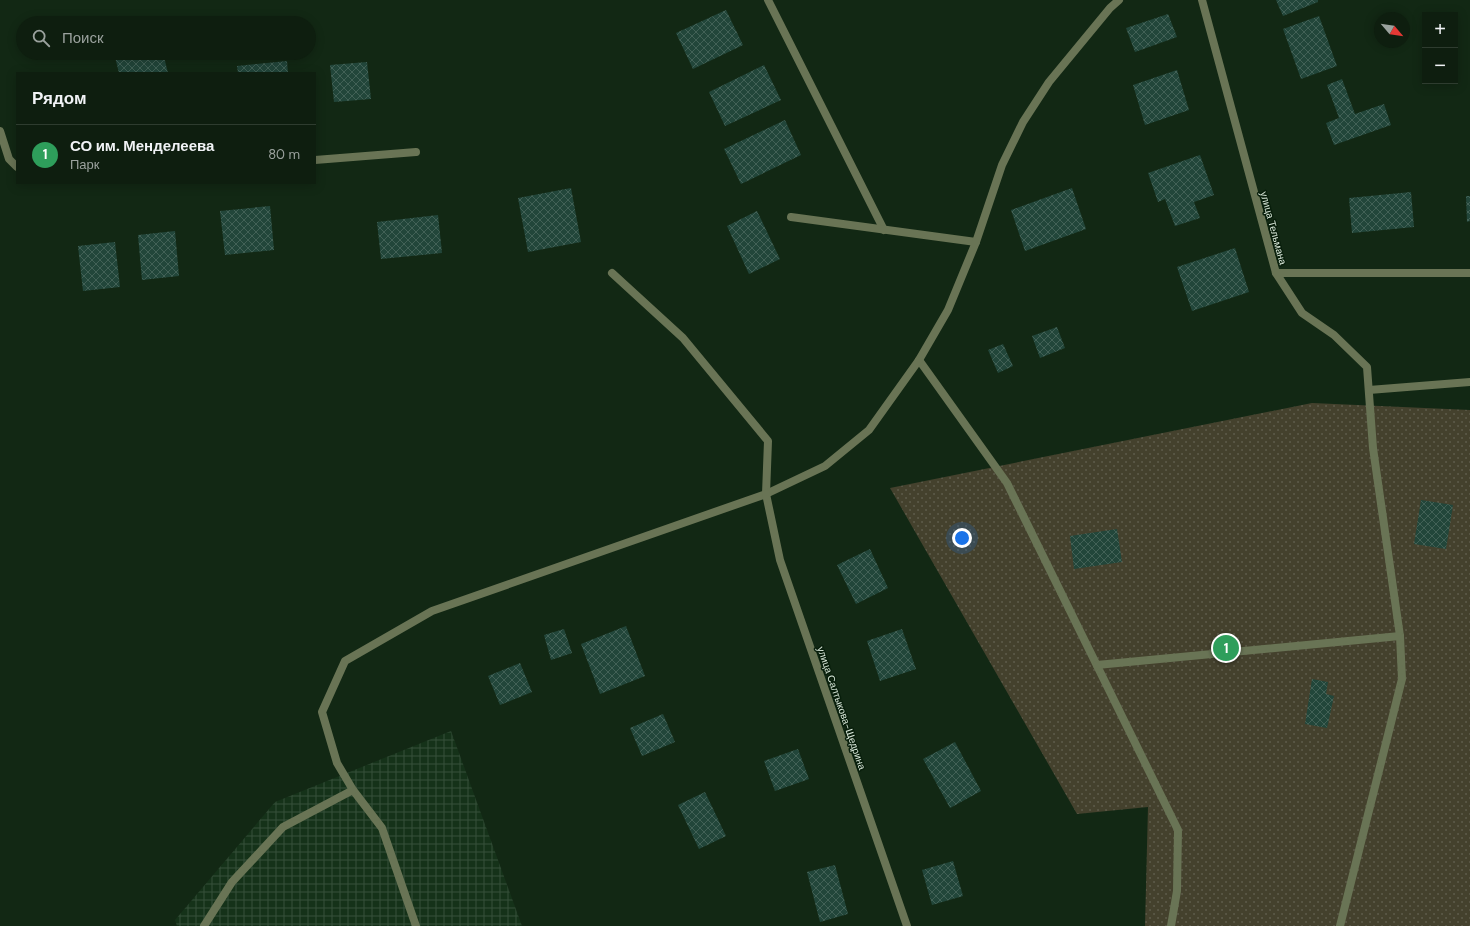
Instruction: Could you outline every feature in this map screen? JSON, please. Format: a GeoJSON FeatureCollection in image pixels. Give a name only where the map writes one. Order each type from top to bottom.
{"type":"FeatureCollection","features":[{"type":"Feature","properties":{"kind":"street"},"geometry":{"type":"LineString","coordinates":[[768,0],[884,230]]}},
{"type":"Feature","properties":{"kind":"street"},"geometry":{"type":"LineString","coordinates":[[416,926],[382,828],[353,790],[337,763],[322,712],[345,661],[432,611],[766,494],[825,466],[869,430],[919,360],[948,310],[976,242],[1002,165],[1023,122],[1049,82],[1110,8],[1119,0]]}},
{"type":"Feature","properties":{"kind":"street","name":"улица Тельмана"},"geometry":{"type":"LineString","coordinates":[[1202,0],[1276,273],[1470,273]]}},
{"type":"Feature","properties":{"kind":"street"},"geometry":{"type":"LineString","coordinates":[[0,131],[9,159],[16,166]]}},
{"type":"Feature","properties":{"kind":"street"},"geometry":{"type":"LineString","coordinates":[[316,160],[416,152]]}},
{"type":"Feature","properties":{"kind":"street"},"geometry":{"type":"LineString","coordinates":[[791,217],[976,242]]}},
{"type":"Feature","properties":{"kind":"street","name":"улица Салтыкова-Щедрина"},"geometry":{"type":"LineString","coordinates":[[612,273],[683,338],[768,441],[766,494],[780,560],[907,926]]}},
{"type":"Feature","properties":{"kind":"street"},"geometry":{"type":"LineString","coordinates":[[1276,273],[1302,313],[1334,335],[1368,367],[1373,448],[1400,636],[1402,679],[1340,926]]}},
{"type":"Feature","properties":{"kind":"street"},"geometry":{"type":"LineString","coordinates":[[919,360],[1007,483],[1178,830],[1177,891],[1171,926]]}},
{"type":"Feature","properties":{"kind":"street"},"geometry":{"type":"LineString","coordinates":[[1369,390],[1470,382]]}},
{"type":"Feature","properties":{"kind":"street"},"geometry":{"type":"LineString","coordinates":[[1097,665],[1400,636]]}},
{"type":"Feature","properties":{"kind":"street"},"geometry":{"type":"LineString","coordinates":[[204,926],[232,882],[283,827],[353,790]]}},
{"type":"Feature","properties":{"kind":"shaded area"},"geometry":{"type":"Polygon","coordinates":[[[1312,403],[1470,410],[1470,926],[1145,926],[1148,807],[1077,814],[890,488],[1312,403]]]}},
{"type":"Feature","properties":{"kind":"shaded area"},"geometry":{"type":"Polygon","coordinates":[[[451,731],[522,926],[177,926],[175,920],[275,802],[451,731]]]}},
{"type":"Feature","properties":{"kind":"building"},"geometry":{"type":"Polygon","coordinates":[[[1276,0],[1318,0],[1318,2],[1283,16],[1276,0]]]}},
{"type":"Feature","properties":{"kind":"building"},"geometry":{"type":"Polygon","coordinates":[[[726,10],[743,45],[693,69],[676,33],[726,10]]]}},
{"type":"Feature","properties":{"kind":"building"},"geometry":{"type":"Polygon","coordinates":[[[1168,14],[1177,37],[1135,52],[1126,28],[1168,14]]]}},
{"type":"Feature","properties":{"kind":"building"},"geometry":{"type":"Polygon","coordinates":[[[1319,16],[1337,66],[1301,79],[1283,29],[1319,16]]]}},
{"type":"Feature","properties":{"kind":"building"},"geometry":{"type":"Polygon","coordinates":[[[116,60],[165,60],[168,72],[119,72],[116,60]]]}},
{"type":"Feature","properties":{"kind":"building"},"geometry":{"type":"Polygon","coordinates":[[[287,61],[288,72],[238,72],[237,66],[287,61]]]}},
{"type":"Feature","properties":{"kind":"building"},"geometry":{"type":"Polygon","coordinates":[[[367,62],[371,99],[334,102],[330,65],[367,62]]]}},
{"type":"Feature","properties":{"kind":"building"},"geometry":{"type":"Polygon","coordinates":[[[764,65],[781,100],[725,126],[709,92],[764,65]]]}},
{"type":"Feature","properties":{"kind":"building"},"geometry":{"type":"Polygon","coordinates":[[[1177,70],[1189,110],[1145,125],[1133,85],[1177,70]]]}},
{"type":"Feature","properties":{"kind":"building"},"geometry":{"type":"Polygon","coordinates":[[[1342,79],[1355,114],[1384,104],[1391,125],[1334,145],[1326,123],[1339,118],[1327,85],[1342,79]]]}},
{"type":"Feature","properties":{"kind":"building"},"geometry":{"type":"Polygon","coordinates":[[[785,120],[801,155],[741,184],[724,149],[785,120]]]}},
{"type":"Feature","properties":{"kind":"building"},"geometry":{"type":"Polygon","coordinates":[[[1200,155],[1214,195],[1194,202],[1200,218],[1175,226],[1165,199],[1158,202],[1148,173],[1200,155]]]}},
{"type":"Feature","properties":{"kind":"building"},"geometry":{"type":"Polygon","coordinates":[[[571,188],[581,242],[528,252],[518,198],[571,188]]]}},
{"type":"Feature","properties":{"kind":"building"},"geometry":{"type":"Polygon","coordinates":[[[1072,188],[1086,229],[1025,251],[1011,210],[1072,188]]]}},
{"type":"Feature","properties":{"kind":"building"},"geometry":{"type":"Polygon","coordinates":[[[1411,192],[1414,227],[1352,233],[1349,198],[1411,192]]]}},
{"type":"Feature","properties":{"kind":"building"},"geometry":{"type":"Polygon","coordinates":[[[1466,196],[1470,196],[1470,221],[1467,222],[1466,196]]]}},
{"type":"Feature","properties":{"kind":"building"},"geometry":{"type":"Polygon","coordinates":[[[270,206],[274,250],[225,255],[220,211],[270,206]]]}},
{"type":"Feature","properties":{"kind":"building"},"geometry":{"type":"Polygon","coordinates":[[[757,211],[780,259],[749,274],[727,226],[757,211]]]}},
{"type":"Feature","properties":{"kind":"building"},"geometry":{"type":"Polygon","coordinates":[[[438,215],[442,253],[381,259],[377,222],[438,215]]]}},
{"type":"Feature","properties":{"kind":"building"},"geometry":{"type":"Polygon","coordinates":[[[175,231],[179,276],[142,280],[138,235],[175,231]]]}},
{"type":"Feature","properties":{"kind":"building"},"geometry":{"type":"Polygon","coordinates":[[[115,242],[120,287],[83,291],[78,246],[115,242]]]}},
{"type":"Feature","properties":{"kind":"building"},"geometry":{"type":"Polygon","coordinates":[[[1235,248],[1249,292],[1192,311],[1177,267],[1235,248]]]}},
{"type":"Feature","properties":{"kind":"building"},"geometry":{"type":"Polygon","coordinates":[[[1057,327],[1065,348],[1040,358],[1032,336],[1057,327]]]}},
{"type":"Feature","properties":{"kind":"building"},"geometry":{"type":"Polygon","coordinates":[[[1003,344],[1013,366],[998,373],[988,350],[1003,344]]]}},
{"type":"Feature","properties":{"kind":"building"},"geometry":{"type":"Polygon","coordinates":[[[1421,500],[1453,505],[1446,549],[1414,544],[1421,500]]]}},
{"type":"Feature","properties":{"kind":"building"},"geometry":{"type":"Polygon","coordinates":[[[1117,529],[1122,562],[1074,569],[1070,536],[1117,529]]]}},
{"type":"Feature","properties":{"kind":"building"},"geometry":{"type":"Polygon","coordinates":[[[870,549],[888,588],[856,604],[837,565],[870,549]]]}},
{"type":"Feature","properties":{"kind":"building"},"geometry":{"type":"Polygon","coordinates":[[[626,626],[645,676],[600,694],[581,644],[626,626]]]}},
{"type":"Feature","properties":{"kind":"building"},"geometry":{"type":"Polygon","coordinates":[[[564,629],[572,653],[551,660],[544,635],[564,629]]]}},
{"type":"Feature","properties":{"kind":"building"},"geometry":{"type":"Polygon","coordinates":[[[902,629],[916,669],[880,681],[867,641],[902,629]]]}},
{"type":"Feature","properties":{"kind":"building"},"geometry":{"type":"Polygon","coordinates":[[[520,663],[532,692],[500,705],[488,676],[520,663]]]}},
{"type":"Feature","properties":{"kind":"building"},"geometry":{"type":"Polygon","coordinates":[[[1312,679],[1328,682],[1326,694],[1334,696],[1327,728],[1305,724],[1312,679]]]}},
{"type":"Feature","properties":{"kind":"building"},"geometry":{"type":"Polygon","coordinates":[[[663,714],[675,742],[642,756],[630,728],[663,714]]]}},
{"type":"Feature","properties":{"kind":"building"},"geometry":{"type":"Polygon","coordinates":[[[955,742],[981,791],[950,808],[923,759],[955,742]]]}},
{"type":"Feature","properties":{"kind":"building"},"geometry":{"type":"Polygon","coordinates":[[[798,749],[809,779],[775,791],[764,761],[798,749]]]}},
{"type":"Feature","properties":{"kind":"building"},"geometry":{"type":"Polygon","coordinates":[[[705,792],[726,836],[699,849],[678,805],[705,792]]]}},
{"type":"Feature","properties":{"kind":"building"},"geometry":{"type":"Polygon","coordinates":[[[953,861],[963,896],[932,905],[922,870],[953,861]]]}},
{"type":"Feature","properties":{"kind":"building"},"geometry":{"type":"Polygon","coordinates":[[[835,865],[848,914],[820,922],[807,872],[835,865]]]}},
{"type":"Feature","properties":{"kind":"place","name":"СО им. Менделеева"},"geometry":{"type":"Point","coordinates":[1226,648]}}]}
